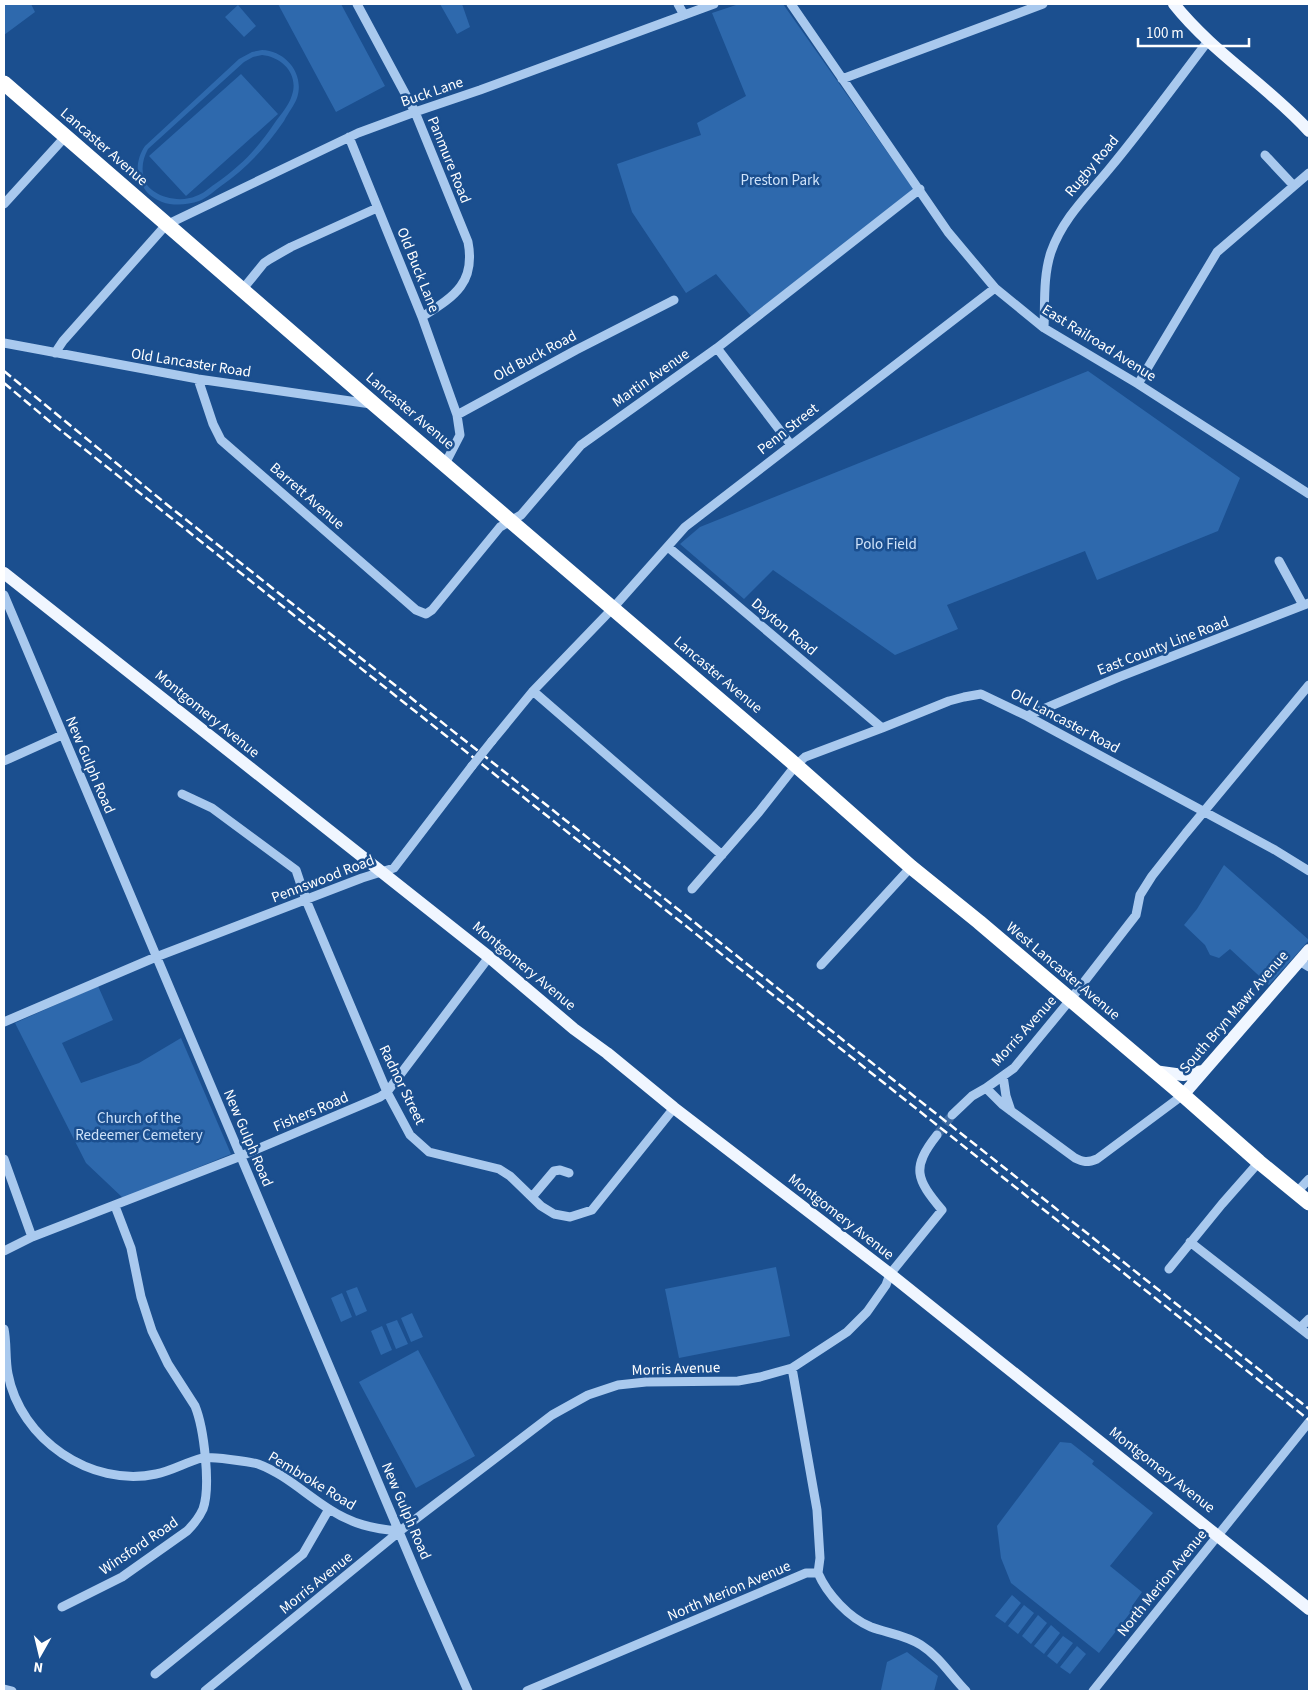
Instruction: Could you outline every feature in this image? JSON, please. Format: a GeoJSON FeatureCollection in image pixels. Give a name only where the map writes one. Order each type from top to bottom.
{"type":"FeatureCollection","features":[{"type":"Feature","properties":{"kind":"highway","name":"Lancaster Avenue"},"geometry":{"type":"LineString","coordinates":[[4,83],[375,405],[796,765]]}},
{"type":"Feature","properties":{"kind":"highway","name":"West Lancaster Avenue"},"geometry":{"type":"LineString","coordinates":[[796,765],[911,867],[979,922],[1309,1203]]}},
{"type":"Feature","properties":{"kind":"main road"},"geometry":{"type":"LineString","coordinates":[[1174,4],[1208,41],[1289,109],[1309,131]]}},
{"type":"Feature","properties":{"kind":"main road","name":"Montgomery Avenue"},"geometry":{"type":"LineString","coordinates":[[4,573],[489,957],[574,1030],[607,1053],[674,1108],[890,1274],[1309,1609]]}},
{"type":"Feature","properties":{"kind":"main road","name":"South Bryn Mawr Avenue"},"geometry":{"type":"LineString","coordinates":[[1183,1095],[1203,1071],[1304,964],[1309,950]]}},
{"type":"Feature","properties":{"kind":"main road"},"geometry":{"type":"LineString","coordinates":[[1153,1070],[1183,1075],[1203,1071]]}},
{"type":"Feature","properties":{"kind":"street","name":"Panmure Road"},"geometry":{"type":"LineString","coordinates":[[357,4],[415,112],[467,239],[470,254],[466,279],[460,289],[449,300],[422,317]]}},
{"type":"Feature","properties":{"kind":"street"},"geometry":{"type":"LineString","coordinates":[[678,4],[684,15]]}},
{"type":"Feature","properties":{"kind":"street","name":"Buck Lane"},"geometry":{"type":"LineString","coordinates":[[166,225],[349,137],[714,4]]}},
{"type":"Feature","properties":{"kind":"street","name":"East Railroad Avenue"},"geometry":{"type":"LineString","coordinates":[[791,4],[948,232],[994,288],[1044,328],[1138,384],[1309,494]]}},
{"type":"Feature","properties":{"kind":"street"},"geometry":{"type":"LineString","coordinates":[[842,79],[1043,4]]}},
{"type":"Feature","properties":{"kind":"street","name":"Rugby Road"},"geometry":{"type":"LineString","coordinates":[[1044,328],[1047,270],[1051,252],[1061,230],[1080,202],[1110,168],[1208,41]]}},
{"type":"Feature","properties":{"kind":"street"},"geometry":{"type":"LineString","coordinates":[[4,204],[65,137]]}},
{"type":"Feature","properties":{"kind":"street","name":"Old Buck Lane"},"geometry":{"type":"LineString","coordinates":[[349,137],[422,317],[457,415]]}},
{"type":"Feature","properties":{"kind":"street"},"geometry":{"type":"LineString","coordinates":[[1265,155],[1294,186]]}},
{"type":"Feature","properties":{"kind":"street"},"geometry":{"type":"LineString","coordinates":[[1138,384],[1217,252],[1309,173]]}},
{"type":"Feature","properties":{"kind":"street","name":"Martin Avenue"},"geometry":{"type":"LineString","coordinates":[[424,614],[432,610],[500,527],[521,515],[581,445],[717,348],[920,189]]}},
{"type":"Feature","properties":{"kind":"street"},"geometry":{"type":"LineString","coordinates":[[242,290],[264,263],[270,259],[377,208]]}},
{"type":"Feature","properties":{"kind":"street"},"geometry":{"type":"LineString","coordinates":[[55,353],[63,341],[166,225]]}},
{"type":"Feature","properties":{"kind":"street","name":"Penn Street"},"geometry":{"type":"LineString","coordinates":[[613,608],[685,527],[994,288]]}},
{"type":"Feature","properties":{"kind":"street","name":"Old Buck Road"},"geometry":{"type":"LineString","coordinates":[[457,415],[550,364],[674,300]]}},
{"type":"Feature","properties":{"kind":"street","name":"Old Lancaster Road"},"geometry":{"type":"LineString","coordinates":[[4,343],[198,379],[375,405]]}},
{"type":"Feature","properties":{"kind":"street"},"geometry":{"type":"LineString","coordinates":[[717,348],[791,444]]}},
{"type":"Feature","properties":{"kind":"street","name":"Barrett Avenue"},"geometry":{"type":"LineString","coordinates":[[198,379],[213,424],[221,440],[416,610],[424,614]]}},
{"type":"Feature","properties":{"kind":"street"},"geometry":{"type":"LineString","coordinates":[[445,464],[460,435],[457,415]]}},
{"type":"Feature","properties":{"kind":"street","name":"Dayton Road"},"geometry":{"type":"LineString","coordinates":[[668,547],[882,728]]}},
{"type":"Feature","properties":{"kind":"street"},"geometry":{"type":"LineString","coordinates":[[1280,561],[1306,604]]}},
{"type":"Feature","properties":{"kind":"street","name":"New Gulph Road"},"geometry":{"type":"LineString","coordinates":[[4,595],[468,1691]]}},
{"type":"Feature","properties":{"kind":"street","name":"East County Line Road"},"geometry":{"type":"LineString","coordinates":[[1027,716],[1119,677],[1306,604]]}},
{"type":"Feature","properties":{"kind":"street","name":"Pennswood Road"},"geometry":{"type":"LineString","coordinates":[[4,1022],[156,957],[394,868],[472,766],[533,691],[613,608]]}},
{"type":"Feature","properties":{"kind":"street","name":"Morris Avenue"},"geometry":{"type":"LineString","coordinates":[[952,1116],[972,1096],[1014,1068],[1130,925],[1136,915],[1144,888],[1309,685]]}},
{"type":"Feature","properties":{"kind":"street"},"geometry":{"type":"LineString","coordinates":[[533,691],[722,855]]}},
{"type":"Feature","properties":{"kind":"street","name":"Old Lancaster Road"},"geometry":{"type":"LineString","coordinates":[[692,889],[805,756],[949,701],[964,696],[981,694],[1027,716],[1275,850],[1309,871]]}},
{"type":"Feature","properties":{"kind":"street"},"geometry":{"type":"LineString","coordinates":[[4,761],[62,735]]}},
{"type":"Feature","properties":{"kind":"street","name":"Radnor Street"},"geometry":{"type":"LineString","coordinates":[[182,794],[212,808],[296,870],[306,900],[387,1092],[410,1135],[429,1152],[499,1169],[510,1176],[541,1206],[554,1214],[570,1217],[592,1210],[674,1108]]}},
{"type":"Feature","properties":{"kind":"street"},"geometry":{"type":"LineString","coordinates":[[821,964],[911,867]]}},
{"type":"Feature","properties":{"kind":"street","name":"Fishers Road"},"geometry":{"type":"LineString","coordinates":[[4,1250],[32,1237],[241,1156],[380,1097],[387,1092],[489,957]]}},
{"type":"Feature","properties":{"kind":"street"},"geometry":{"type":"LineString","coordinates":[[1003,1076],[1006,1096],[1011,1111]]}},
{"type":"Feature","properties":{"kind":"street"},"geometry":{"type":"LineString","coordinates":[[986,1088],[1011,1111],[1082,1162],[1097,1159],[1183,1095]]}},
{"type":"Feature","properties":{"kind":"street","name":"Morris Avenue"},"geometry":{"type":"LineString","coordinates":[[205,1691],[400,1532],[552,1415],[588,1396],[618,1385],[646,1382],[738,1381],[792,1368],[847,1332],[867,1312],[886,1285],[890,1274],[942,1210],[926,1191],[920,1167],[925,1151],[937,1135]]}},
{"type":"Feature","properties":{"kind":"street"},"geometry":{"type":"LineString","coordinates":[[4,1159],[32,1237]]}},
{"type":"Feature","properties":{"kind":"street"},"geometry":{"type":"LineString","coordinates":[[1169,1269],[1259,1162]]}},
{"type":"Feature","properties":{"kind":"street"},"geometry":{"type":"LineString","coordinates":[[532,1197],[554,1171],[560,1170],[569,1173]]}},
{"type":"Feature","properties":{"kind":"street"},"geometry":{"type":"LineString","coordinates":[[1297,1192],[1309,1179]]}},
{"type":"Feature","properties":{"kind":"street","name":"Winsford Road"},"geometry":{"type":"LineString","coordinates":[[62,1607],[122,1577],[187,1531],[196,1522],[202,1511],[207,1492],[199,1416],[195,1406],[159,1347],[152,1331],[141,1297],[131,1248],[115,1206]]}},
{"type":"Feature","properties":{"kind":"street"},"geometry":{"type":"LineString","coordinates":[[1190,1242],[1309,1335]]}},
{"type":"Feature","properties":{"kind":"street"},"geometry":{"type":"LineString","coordinates":[[1301,1327],[1309,1319]]}},
{"type":"Feature","properties":{"kind":"street","name":"Pembroke Road"},"geometry":{"type":"LineString","coordinates":[[4,1329],[8,1375],[19,1405],[42,1439],[78,1464],[117,1476],[155,1474],[204,1458],[258,1464],[283,1476],[329,1509],[349,1520],[374,1529],[400,1532]]}},
{"type":"Feature","properties":{"kind":"street"},"geometry":{"type":"LineString","coordinates":[[792,1368],[817,1510],[820,1558],[818,1573],[824,1586],[856,1620],[920,1644],[934,1655],[966,1691]]}},
{"type":"Feature","properties":{"kind":"street","name":"North Merion Avenue"},"geometry":{"type":"LineString","coordinates":[[1093,1691],[1307,1424]]}},
{"type":"Feature","properties":{"kind":"street"},"geometry":{"type":"LineString","coordinates":[[155,1674],[303,1554],[329,1509]]}},
{"type":"Feature","properties":{"kind":"street","name":"North Merion Avenue"},"geometry":{"type":"LineString","coordinates":[[527,1691],[806,1573],[818,1573]]}},
{"type":"Feature","properties":{"kind":"street"},"geometry":{"type":"LineString","coordinates":[[4,1689],[12,1691]]}},
{"type":"Feature","properties":{"kind":"green space"},"geometry":{"type":"Polygon","coordinates":[[[4,4],[31,4],[35,12],[4,35],[4,4]]]}},
{"type":"Feature","properties":{"kind":"green space"},"geometry":{"type":"Polygon","coordinates":[[[278,4],[341,4],[385,86],[336,112],[278,4]]]}},
{"type":"Feature","properties":{"kind":"green space"},"geometry":{"type":"Polygon","coordinates":[[[440,4],[462,4],[470,27],[457,34],[440,4]]]}},
{"type":"Feature","properties":{"kind":"green space","name":"Preston Park"},"geometry":{"type":"Polygon","coordinates":[[[739,4],[783,4],[914,190],[751,316],[716,274],[686,293],[632,212],[617,164],[701,135],[697,123],[746,96],[712,13],[739,4]]]}},
{"type":"Feature","properties":{"kind":"green space"},"geometry":{"type":"Polygon","coordinates":[[[238,5],[256,26],[244,37],[225,17],[238,5]]]}},
{"type":"Feature","properties":{"kind":"green space"},"geometry":{"type":"Polygon","coordinates":[[[271,51],[286,59],[296,73],[299,89],[297,98],[284,121],[248,164],[205,198],[190,203],[176,204],[162,202],[152,196],[141,183],[138,172],[138,162],[145,146],[239,59],[252,52],[271,51]],[[269,56],[253,57],[244,62],[148,149],[143,162],[143,171],[147,185],[151,189],[161,195],[174,199],[185,199],[199,195],[234,170],[256,148],[287,106],[294,87],[291,74],[287,68],[269,56]]]}},
{"type":"Feature","properties":{"kind":"green space"},"geometry":{"type":"Polygon","coordinates":[[[241,74],[278,114],[186,196],[149,156],[241,74]]]}},
{"type":"Feature","properties":{"kind":"green space","name":"Polo Field"},"geometry":{"type":"Polygon","coordinates":[[[1088,371],[1240,478],[1218,531],[1097,580],[1085,551],[947,605],[958,629],[895,655],[773,570],[744,599],[680,544],[700,527],[1088,371]]]}},
{"type":"Feature","properties":{"kind":"green space"},"geometry":{"type":"Polygon","coordinates":[[[1224,865],[1309,940],[1269,985],[1230,949],[1219,958],[1210,955],[1205,945],[1184,925],[1197,909],[1224,865]]]}},
{"type":"Feature","properties":{"kind":"green space","name":"Church of the Redeemer Cemetery"},"geometry":{"type":"Polygon","coordinates":[[[98,986],[113,1020],[62,1043],[81,1083],[139,1063],[181,1038],[231,1154],[123,1198],[86,1163],[15,1023],[98,986]]]}},
{"type":"Feature","properties":{"kind":"green space"},"geometry":{"type":"Polygon","coordinates":[[[776,1267],[790,1336],[679,1358],[665,1289],[776,1267]]]}},
{"type":"Feature","properties":{"kind":"green space"},"geometry":{"type":"Polygon","coordinates":[[[357,1287],[367,1311],[356,1316],[346,1291],[357,1287]]]}},
{"type":"Feature","properties":{"kind":"green space"},"geometry":{"type":"Polygon","coordinates":[[[342,1293],[352,1317],[341,1322],[331,1298],[342,1293]]]}},
{"type":"Feature","properties":{"kind":"green space"},"geometry":{"type":"Polygon","coordinates":[[[412,1313],[423,1337],[411,1342],[401,1318],[412,1313]]]}},
{"type":"Feature","properties":{"kind":"green space"},"geometry":{"type":"Polygon","coordinates":[[[397,1320],[408,1344],[396,1349],[386,1324],[397,1320]]]}},
{"type":"Feature","properties":{"kind":"green space"},"geometry":{"type":"Polygon","coordinates":[[[382,1326],[392,1350],[381,1355],[371,1331],[382,1326]]]}},
{"type":"Feature","properties":{"kind":"green space"},"geometry":{"type":"Polygon","coordinates":[[[418,1350],[475,1456],[416,1488],[359,1382],[418,1350]]]}},
{"type":"Feature","properties":{"kind":"green space"},"geometry":{"type":"Polygon","coordinates":[[[1060,1442],[1071,1443],[1094,1461],[1092,1464],[1153,1513],[1110,1566],[1142,1592],[1132,1606],[1134,1608],[1099,1653],[1011,1583],[1001,1558],[997,1526],[1060,1442]]]}},
{"type":"Feature","properties":{"kind":"green space"},"geometry":{"type":"Polygon","coordinates":[[[1012,1595],[1021,1603],[1005,1623],[995,1616],[1012,1595]]]}},
{"type":"Feature","properties":{"kind":"green space"},"geometry":{"type":"Polygon","coordinates":[[[1024,1605],[1034,1613],[1018,1634],[1008,1626],[1024,1605]]]}},
{"type":"Feature","properties":{"kind":"green space"},"geometry":{"type":"Polygon","coordinates":[[[1038,1615],[1047,1623],[1031,1644],[1022,1636],[1038,1615]]]}},
{"type":"Feature","properties":{"kind":"green space"},"geometry":{"type":"Polygon","coordinates":[[[1051,1625],[1060,1633],[1044,1654],[1034,1646],[1051,1625]]]}},
{"type":"Feature","properties":{"kind":"green space"},"geometry":{"type":"Polygon","coordinates":[[[1063,1636],[1073,1643],[1057,1664],[1047,1656],[1063,1636]]]}},
{"type":"Feature","properties":{"kind":"green space"},"geometry":{"type":"Polygon","coordinates":[[[1077,1646],[1086,1654],[1070,1674],[1060,1667],[1077,1646]]]}},
{"type":"Feature","properties":{"kind":"green space"},"geometry":{"type":"Polygon","coordinates":[[[907,1652],[938,1676],[934,1691],[881,1690],[887,1662],[907,1652]]]}},
{"type":"Feature","properties":{"kind":"tunnel"},"geometry":{"type":"LineString","coordinates":[[937,1135],[952,1115]]}},
{"type":"Feature","properties":{"kind":"railway"},"geometry":{"type":"LineString","coordinates":[[4,371],[165,503],[1309,1409]]}},
{"type":"Feature","properties":{"kind":"railway"},"geometry":{"type":"LineString","coordinates":[[4,383],[54,425],[1309,1420]]}}]}
